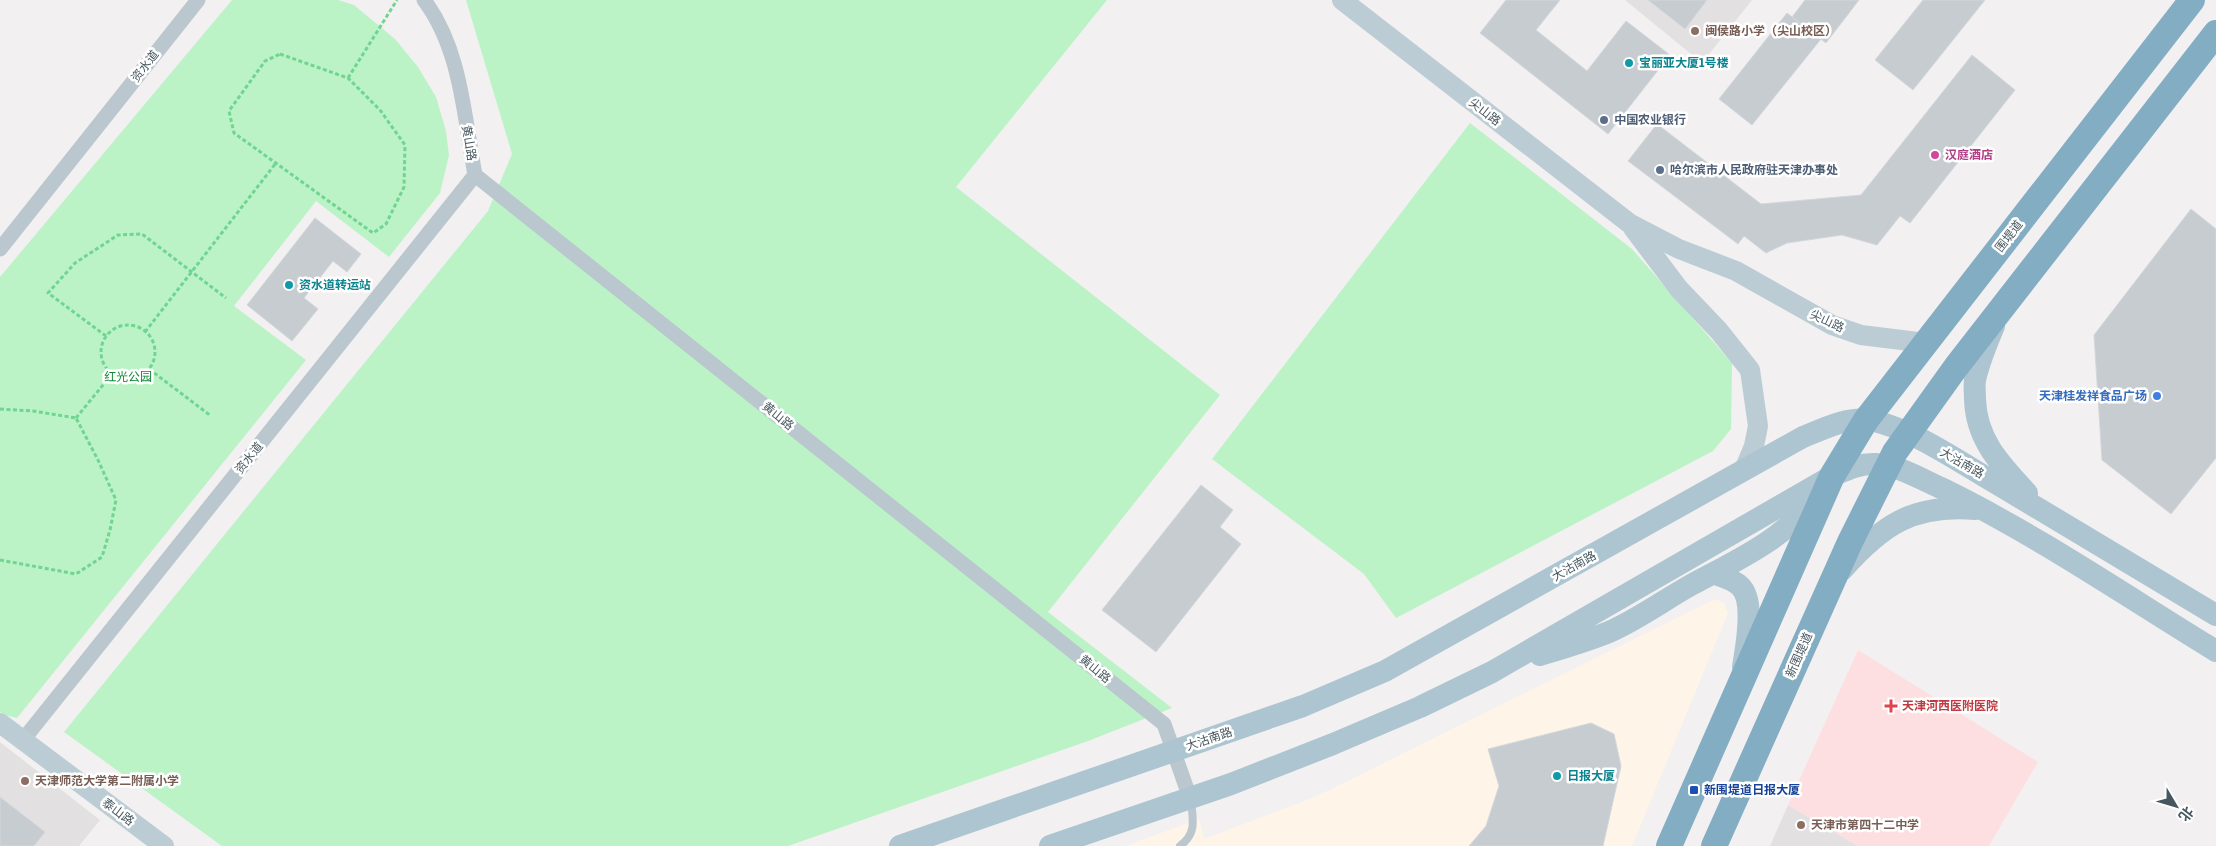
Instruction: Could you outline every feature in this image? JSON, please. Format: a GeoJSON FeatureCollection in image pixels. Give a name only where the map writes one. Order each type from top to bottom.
{"type":"FeatureCollection","features":[{"type":"Feature","properties":{"kind":"highway","name":"围堤道"},"geometry":{"type":"LineString","coordinates":[[1832,476],[1866,420],[2192,0]]}},
{"type":"Feature","properties":{"kind":"highway"},"geometry":{"type":"LineString","coordinates":[[1888,466],[1908,434],[2002,308],[2216,33]]}},
{"type":"Feature","properties":{"kind":"highway","name":"新围堤道"},"geometry":{"type":"LineString","coordinates":[[1714,846],[1850,542],[1888,466]]}},
{"type":"Feature","properties":{"kind":"highway"},"geometry":{"type":"LineString","coordinates":[[1669,846],[1832,476]]}},
{"type":"Feature","properties":{"kind":"main road","name":"尖山路"},"geometry":{"type":"LineString","coordinates":[[1342,0],[1629,223],[1679,248],[1736,271],[1832,326],[1861,336],[1926,344]]}},
{"type":"Feature","properties":{"kind":"main road","name":"尖山路"},"geometry":{"type":"LineString","coordinates":[[1629,223],[1680,289],[1719,331],[1750,370],[1758,426],[1754,446],[1744,470]]}},
{"type":"Feature","properties":{"kind":"main road"},"geometry":{"type":"LineString","coordinates":[[2002,308],[1981,360],[1975,382],[1975,413],[1987,446],[2000,464],[2045,512]]}},
{"type":"Feature","properties":{"kind":"main road","name":"大沽南路"},"geometry":{"type":"LineString","coordinates":[[900,846],[1311,703],[1385,671],[1803,437],[1829,426],[1857,420],[1888,425],[1908,434],[2045,512],[2216,615]]}},
{"type":"Feature","properties":{"kind":"main road"},"geometry":{"type":"LineString","coordinates":[[1050,846],[1190,798],[1341,741],[1420,708],[1492,672],[1832,476],[1859,466],[1875,464],[1888,466],[1986,510],[2216,651]]}},
{"type":"Feature","properties":{"kind":"main road"},"geometry":{"type":"LineString","coordinates":[[1492,672],[1609,632],[1678,592],[1715,574],[1780,536],[1803,516],[1832,476]]}},
{"type":"Feature","properties":{"kind":"main road"},"geometry":{"type":"LineString","coordinates":[[1833,580],[1863,546],[1896,523],[1926,511],[1942,508],[1986,510]]}},
{"type":"Feature","properties":{"kind":"main road"},"geometry":{"type":"LineString","coordinates":[[1715,574],[1728,578],[1741,587],[1748,603],[1748,631],[1741,684]]}},
{"type":"Feature","properties":{"kind":"main road","name":"泰山路"},"geometry":{"type":"LineString","coordinates":[[0,723],[164,846]]}},
{"type":"Feature","properties":{"kind":"street","name":"资水道"},"geometry":{"type":"LineString","coordinates":[[0,249],[198,0]]}},
{"type":"Feature","properties":{"kind":"street","name":"黄山路"},"geometry":{"type":"LineString","coordinates":[[424,0],[435,15],[454,58],[475,175],[1164,724],[1190,798]]}},
{"type":"Feature","properties":{"kind":"street","name":"资水道"},"geometry":{"type":"LineString","coordinates":[[23,740],[475,175]]}},
{"type":"Feature","properties":{"kind":"lane"},"geometry":{"type":"LineString","coordinates":[[1180,846],[1187,841],[1194,829],[1190,798]]}},
{"type":"Feature","properties":{"kind":"path"},"geometry":{"type":"LineString","coordinates":[[348,78],[397,0]]}},
{"type":"Feature","properties":{"kind":"path"},"geometry":{"type":"LineString","coordinates":[[280,54],[348,78],[380,110],[405,145],[404,187],[386,224],[373,233],[234,133],[230,111],[265,62],[280,54]]}},
{"type":"Feature","properties":{"kind":"path"},"geometry":{"type":"LineString","coordinates":[[145,332],[276,163]]}},
{"type":"Feature","properties":{"kind":"path"},"geometry":{"type":"LineString","coordinates":[[106,336],[48,293],[75,263],[118,235],[142,234],[226,298]]}},
{"type":"Feature","properties":{"kind":"path"},"geometry":{"type":"LineString","coordinates":[[129,325],[145,332],[150,338],[155,354],[149,369],[143,375],[127,379],[112,374],[102,360],[102,343],[106,336],[113,330],[129,325]]}},
{"type":"Feature","properties":{"kind":"path"},"geometry":{"type":"LineString","coordinates":[[149,369],[211,416]]}},
{"type":"Feature","properties":{"kind":"path"},"geometry":{"type":"LineString","coordinates":[[76,418],[112,374]]}},
{"type":"Feature","properties":{"kind":"path"},"geometry":{"type":"LineString","coordinates":[[0,409],[33,411],[76,418]]}},
{"type":"Feature","properties":{"kind":"path"},"geometry":{"type":"LineString","coordinates":[[0,560],[76,574],[102,556],[116,500],[76,418]]}},
{"type":"Feature","properties":{"kind":"shaded area","name":"闽侯路小学（尖山校区）"},"geometry":{"type":"Polygon","coordinates":[[[1625,0],[1752,0],[1702,63],[1625,0]]]}},
{"type":"Feature","properties":{"kind":"shaded area"},"geometry":{"type":"Polygon","coordinates":[[[1715,599],[1724,603],[1728,613],[1632,846],[1125,846],[1199,819],[1204,839],[1317,796],[1715,599]]]}},
{"type":"Feature","properties":{"kind":"shaded area","name":"天津河西医附医院"},"geometry":{"type":"Polygon","coordinates":[[[1858,650],[2038,762],[1989,846],[1858,846],[1788,805],[1858,650]]]}},
{"type":"Feature","properties":{"kind":"shaded area","name":"天津师范大学第二附属小学"},"geometry":{"type":"Polygon","coordinates":[[[0,742],[100,820],[79,846],[0,846],[0,742]]]}},
{"type":"Feature","properties":{"kind":"shaded area","name":"天津市第四十二中学"},"geometry":{"type":"Polygon","coordinates":[[[1788,805],[1858,846],[1770,846],[1788,805]]]}},
{"type":"Feature","properties":{"kind":"green space","name":"红光公园"},"geometry":{"type":"Polygon","coordinates":[[[232,0],[338,0],[354,5],[395,39],[418,67],[436,97],[446,131],[449,155],[440,193],[389,257],[316,201],[234,306],[306,360],[17,718],[5,715],[0,712],[0,277],[232,0]]]}},
{"type":"Feature","properties":{"kind":"green space"},"geometry":{"type":"Polygon","coordinates":[[[466,0],[1107,0],[956,187],[1220,395],[1048,612],[1172,708],[1088,741],[788,846],[222,846],[64,732],[488,211],[512,154],[466,0]]]}},
{"type":"Feature","properties":{"kind":"green space"},"geometry":{"type":"Polygon","coordinates":[[[1470,123],[1632,249],[1732,363],[1731,429],[1713,451],[1396,618],[1364,574],[1212,459],[1470,123]]]}},
{"type":"Feature","properties":{"kind":"building","name":"宝丽亚大厦1号楼"},"geometry":{"type":"Polygon","coordinates":[[[1506,0],[1560,0],[1536,30],[1587,71],[1626,21],[1670,55],[1608,134],[1480,33],[1506,0]]]}},
{"type":"Feature","properties":{"kind":"building"},"geometry":{"type":"Polygon","coordinates":[[[1648,0],[1707,0],[1685,29],[1648,0]]]}},
{"type":"Feature","properties":{"kind":"building"},"geometry":{"type":"Polygon","coordinates":[[[1805,0],[1859,0],[1826,43],[1792,17],[1805,0]]]}},
{"type":"Feature","properties":{"kind":"building"},"geometry":{"type":"Polygon","coordinates":[[[1923,0],[1985,0],[1913,90],[1875,60],[1923,0]]]}},
{"type":"Feature","properties":{"kind":"building"},"geometry":{"type":"Polygon","coordinates":[[[1787,13],[1821,39],[1752,125],[1719,99],[1787,13]]]}},
{"type":"Feature","properties":{"kind":"building"},"geometry":{"type":"Polygon","coordinates":[[[1972,55],[2015,90],[1910,223],[1900,216],[1877,245],[1842,235],[1787,243],[1766,253],[1744,236],[1738,244],[1628,161],[1657,124],[1761,204],[1861,195],[1972,55]]]}},
{"type":"Feature","properties":{"kind":"building","name":"天津桂发祥食品广场"},"geometry":{"type":"Polygon","coordinates":[[[2191,209],[2216,229],[2216,458],[2171,514],[2102,460],[2094,335],[2191,209]]]}},
{"type":"Feature","properties":{"kind":"building","name":"资水道转运站"},"geometry":{"type":"Polygon","coordinates":[[[315,218],[361,254],[347,272],[333,261],[304,298],[318,309],[292,341],[247,305],[315,218]]]}},
{"type":"Feature","properties":{"kind":"building"},"geometry":{"type":"Polygon","coordinates":[[[1201,485],[1233,510],[1220,527],[1241,544],[1156,652],[1102,610],[1201,485]]]}},
{"type":"Feature","properties":{"kind":"building","name":"日报大厦"},"geometry":{"type":"Polygon","coordinates":[[[1591,723],[1614,734],[1621,766],[1603,846],[1469,846],[1486,826],[1499,786],[1488,749],[1591,723]]]}},
{"type":"Feature","properties":{"kind":"building"},"geometry":{"type":"Polygon","coordinates":[[[0,797],[45,832],[34,846],[0,846],[0,797]]]}},
{"type":"Feature","properties":{"kind":"place","name":"闽侯路小学（尖山校区）"},"geometry":{"type":"Point","coordinates":[1695,31]}},
{"type":"Feature","properties":{"kind":"place","name":"宝丽亚大厦1号楼"},"geometry":{"type":"Point","coordinates":[1629,63]}},
{"type":"Feature","properties":{"kind":"place","name":"中国农业银行"},"geometry":{"type":"Point","coordinates":[1604,120]}},
{"type":"Feature","properties":{"kind":"place","name":"汉庭酒店"},"geometry":{"type":"Point","coordinates":[1935,155]}},
{"type":"Feature","properties":{"kind":"place","name":"哈尔滨市人民政府驻天津办事处"},"geometry":{"type":"Point","coordinates":[1660,170]}},
{"type":"Feature","properties":{"kind":"place","name":"资水道转运站"},"geometry":{"type":"Point","coordinates":[289,285]}},
{"type":"Feature","properties":{"kind":"place","name":"天津桂发祥食品广场"},"geometry":{"type":"Point","coordinates":[2157,396]}},
{"type":"Feature","properties":{"kind":"place","name":"天津河西医附医院"},"geometry":{"type":"Point","coordinates":[1891,706]}},
{"type":"Feature","properties":{"kind":"place","name":"日报大厦"},"geometry":{"type":"Point","coordinates":[1557,776]}},
{"type":"Feature","properties":{"kind":"place","name":"天津师范大学第二附属小学"},"geometry":{"type":"Point","coordinates":[25,781]}},
{"type":"Feature","properties":{"kind":"place","name":"新围堤道日报大厦"},"geometry":{"type":"Point","coordinates":[1694,790]}},
{"type":"Feature","properties":{"kind":"place","name":"天津市第四十二中学"},"geometry":{"type":"Point","coordinates":[1801,825]}}]}
